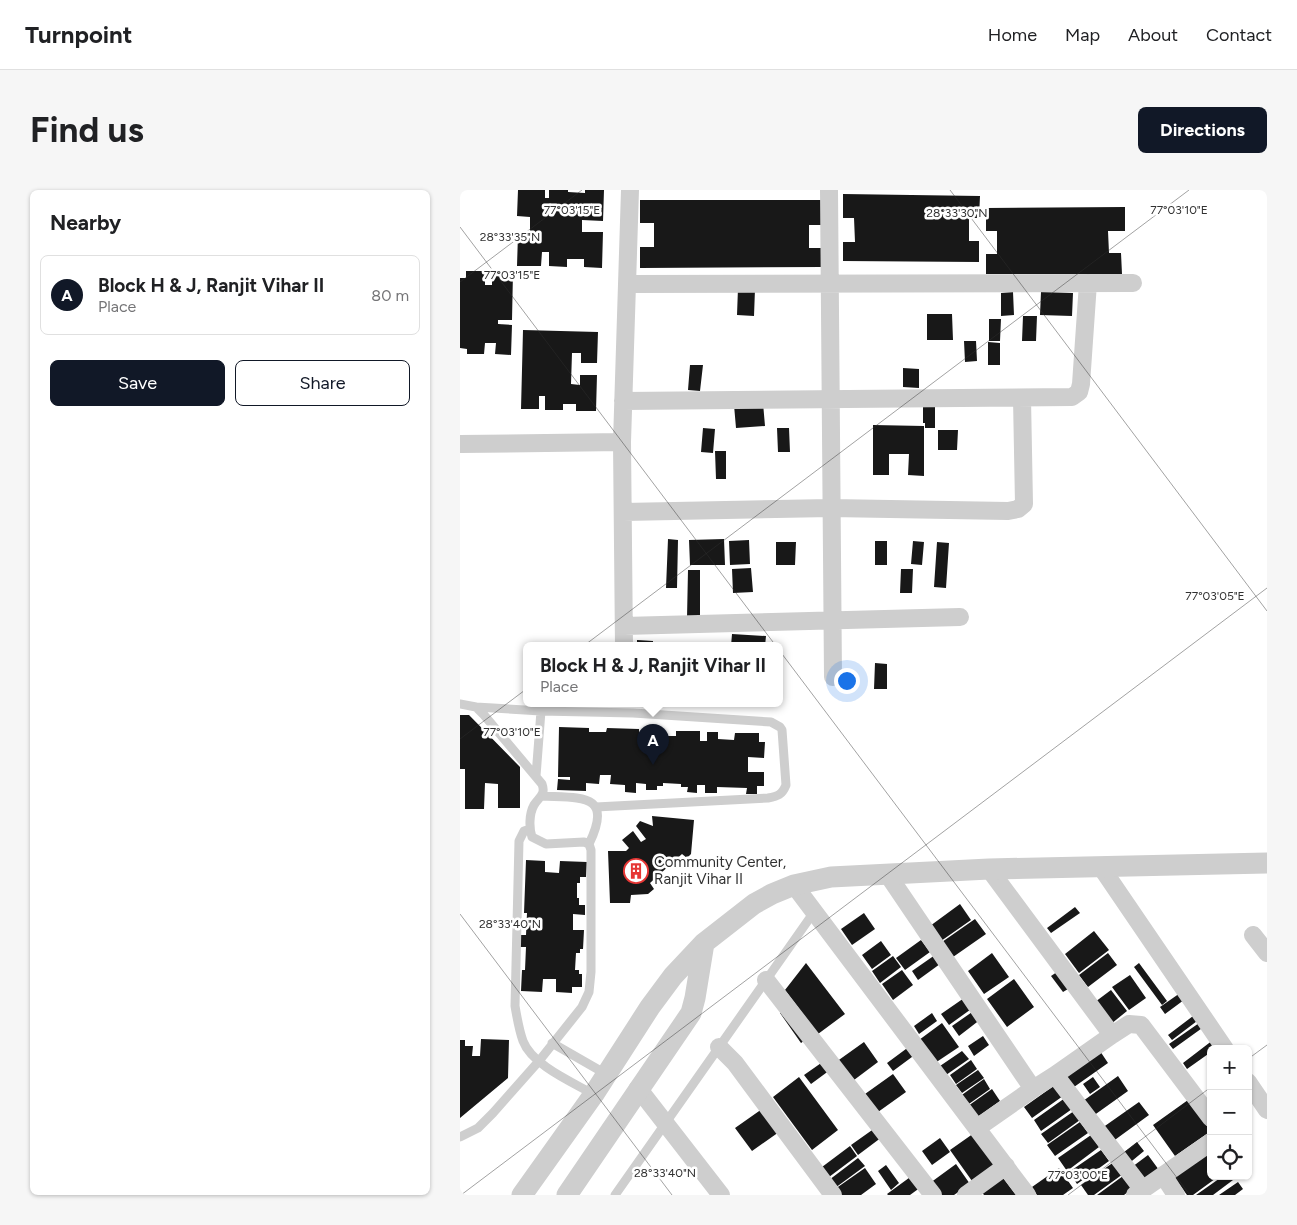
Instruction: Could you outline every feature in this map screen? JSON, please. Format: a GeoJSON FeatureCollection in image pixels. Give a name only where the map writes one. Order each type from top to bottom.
{"type":"FeatureCollection","features":[{"type":"Feature","properties":{"kind":"street"},"geometry":{"type":"LineString","coordinates":[[624,642],[622,442],[630,190]]}},
{"type":"Feature","properties":{"kind":"street"},"geometry":{"type":"LineString","coordinates":[[829,190],[833,677]]}},
{"type":"Feature","properties":{"kind":"street"},"geometry":{"type":"LineString","coordinates":[[623,401],[1072,397],[1078,392],[1081,384],[1088,283]]}},
{"type":"Feature","properties":{"kind":"street"},"geometry":{"type":"LineString","coordinates":[[627,284],[1132,283]]}},
{"type":"Feature","properties":{"kind":"street"},"geometry":{"type":"LineString","coordinates":[[623,512],[831,508],[1008,511],[1018,509],[1024,504],[1022,398]]}},
{"type":"Feature","properties":{"kind":"street"},"geometry":{"type":"LineString","coordinates":[[460,444],[622,442]]}},
{"type":"Feature","properties":{"kind":"street"},"geometry":{"type":"LineString","coordinates":[[624,626],[960,617]]}},
{"type":"Feature","properties":{"kind":"street"},"geometry":{"type":"LineString","coordinates":[[522,1195],[594,1094],[650,1007],[673,976],[704,943],[754,904],[794,885],[831,877],[990,869],[1267,863]]}},
{"type":"Feature","properties":{"kind":"street"},"geometry":{"type":"LineString","coordinates":[[1100,867],[1222,1045]]}},
{"type":"Feature","properties":{"kind":"street"},"geometry":{"type":"LineString","coordinates":[[990,869],[1112,1034]]}},
{"type":"Feature","properties":{"kind":"street"},"geometry":{"type":"LineString","coordinates":[[888,875],[1033,1089]]}},
{"type":"Feature","properties":{"kind":"street"},"geometry":{"type":"LineString","coordinates":[[794,885],[1027,1195]]}},
{"type":"Feature","properties":{"kind":"street"},"geometry":{"type":"LineString","coordinates":[[1253,935],[1267,953]]}},
{"type":"Feature","properties":{"kind":"street"},"geometry":{"type":"LineString","coordinates":[[567,1195],[690,1013],[695,998],[704,943]]}},
{"type":"Feature","properties":{"kind":"street"},"geometry":{"type":"LineString","coordinates":[[766,980],[933,1195]]}},
{"type":"Feature","properties":{"kind":"street"},"geometry":{"type":"LineString","coordinates":[[976,1128],[1129,1024],[1142,1025],[1207,1113]]}},
{"type":"Feature","properties":{"kind":"street"},"geometry":{"type":"LineString","coordinates":[[719,1047],[735,1063],[833,1195]]}},
{"type":"Feature","properties":{"kind":"street"},"geometry":{"type":"LineString","coordinates":[[1055,1075],[1139,1192],[1207,1145]]}},
{"type":"Feature","properties":{"kind":"street"},"geometry":{"type":"LineString","coordinates":[[638,1088],[721,1195]]}},
{"type":"Feature","properties":{"kind":"street"},"geometry":{"type":"LineString","coordinates":[[1252,1089],[1261,1106]]}},
{"type":"Feature","properties":{"kind":"street"},"geometry":{"type":"LineString","coordinates":[[966,1195],[1006,1166]]}},
{"type":"Feature","properties":{"kind":"street"},"geometry":{"type":"LineString","coordinates":[[1163,1176],[1176,1195]]}},
{"type":"Feature","properties":{"kind":"lane"},"geometry":{"type":"LineString","coordinates":[[460,704],[476,707],[541,711],[633,713],[770,722],[782,730],[786,785],[784,791],[779,795],[768,798],[596,807]]}},
{"type":"Feature","properties":{"kind":"lane"},"geometry":{"type":"LineString","coordinates":[[476,707],[536,776],[544,790],[532,811],[530,829],[532,837],[546,844],[584,842],[589,844]]}},
{"type":"Feature","properties":{"kind":"lane"},"geometry":{"type":"LineString","coordinates":[[536,776],[541,711]]}},
{"type":"Feature","properties":{"kind":"lane"},"geometry":{"type":"LineString","coordinates":[[460,1137],[478,1128],[539,1061],[582,1007],[589,992],[591,972],[591,850],[589,844],[597,828],[598,817],[596,807],[588,800],[542,796]]}},
{"type":"Feature","properties":{"kind":"lane"},"geometry":{"type":"LineString","coordinates":[[530,829],[524,832],[519,841],[515,1006],[523,1042],[539,1061],[594,1094]]}},
{"type":"Feature","properties":{"kind":"lane"},"geometry":{"type":"LineString","coordinates":[[615,1195],[814,912]]}},
{"type":"Feature","properties":{"kind":"lane"},"geometry":{"type":"LineString","coordinates":[[552,1043],[607,1074]]}},
{"type":"Feature","properties":{"kind":"building"},"geometry":{"type":"Polygon","coordinates":[[[518,190],[545,190],[545,198],[549,198],[549,190],[568,190],[568,192],[585,193],[585,190],[604,190],[603,221],[582,220],[582,232],[603,232],[602,268],[584,267],[584,259],[567,259],[567,267],[549,266],[549,252],[542,252],[541,266],[517,266],[518,234],[530,235],[530,217],[517,216],[518,190]]]}},
{"type":"Feature","properties":{"kind":"building"},"geometry":{"type":"Polygon","coordinates":[[[843,194],[980,196],[979,218],[969,218],[969,241],[979,241],[979,262],[843,261],[843,242],[855,242],[854,218],[843,218],[843,194]]]}},
{"type":"Feature","properties":{"kind":"building"},"geometry":{"type":"Polygon","coordinates":[[[640,200],[822,200],[822,225],[809,225],[809,248],[822,248],[822,267],[640,268],[640,247],[654,247],[654,223],[640,223],[640,200]]]}},
{"type":"Feature","properties":{"kind":"building"},"geometry":{"type":"Polygon","coordinates":[[[1125,207],[1125,231],[1108,231],[1109,253],[1121,253],[1122,274],[986,274],[986,254],[997,254],[997,231],[986,231],[986,208],[1125,207]]]}},
{"type":"Feature","properties":{"kind":"building"},"geometry":{"type":"Polygon","coordinates":[[[466,271],[485,271],[485,285],[492,285],[492,271],[513,272],[512,320],[498,320],[498,324],[512,325],[511,355],[495,354],[496,343],[485,343],[484,354],[467,354],[467,349],[460,348],[460,278],[466,278],[466,271]]]}},
{"type":"Feature","properties":{"kind":"building"},"geometry":{"type":"Polygon","coordinates":[[[738,288],[755,289],[754,316],[737,315],[738,288]]]}},
{"type":"Feature","properties":{"kind":"building"},"geometry":{"type":"Polygon","coordinates":[[[1013,292],[1014,315],[1001,316],[1001,293],[1013,292]]]}},
{"type":"Feature","properties":{"kind":"building"},"geometry":{"type":"Polygon","coordinates":[[[1041,292],[1073,293],[1072,316],[1040,315],[1041,292]]]}},
{"type":"Feature","properties":{"kind":"building"},"geometry":{"type":"Polygon","coordinates":[[[927,314],[952,314],[953,340],[927,340],[927,314]]]}},
{"type":"Feature","properties":{"kind":"building"},"geometry":{"type":"Polygon","coordinates":[[[1023,316],[1037,316],[1036,341],[1022,341],[1023,316]]]}},
{"type":"Feature","properties":{"kind":"building"},"geometry":{"type":"Polygon","coordinates":[[[989,319],[1001,319],[1000,341],[989,341],[989,319]]]}},
{"type":"Feature","properties":{"kind":"building"},"geometry":{"type":"Polygon","coordinates":[[[523,330],[598,332],[597,363],[581,363],[581,353],[572,353],[571,384],[580,385],[580,375],[597,375],[596,411],[576,411],[576,404],[563,404],[563,410],[545,410],[545,396],[539,396],[539,409],[521,409],[523,330]]]}},
{"type":"Feature","properties":{"kind":"building"},"geometry":{"type":"Polygon","coordinates":[[[964,341],[976,341],[977,361],[965,362],[964,341]]]}},
{"type":"Feature","properties":{"kind":"building"},"geometry":{"type":"Polygon","coordinates":[[[988,342],[1000,343],[1000,365],[988,365],[988,342]]]}},
{"type":"Feature","properties":{"kind":"building"},"geometry":{"type":"Polygon","coordinates":[[[690,365],[703,365],[700,391],[688,390],[690,365]]]}},
{"type":"Feature","properties":{"kind":"building"},"geometry":{"type":"Polygon","coordinates":[[[903,368],[919,369],[919,388],[903,387],[903,368]]]}},
{"type":"Feature","properties":{"kind":"building"},"geometry":{"type":"Polygon","coordinates":[[[763,403],[765,426],[736,428],[734,405],[763,403]]]}},
{"type":"Feature","properties":{"kind":"building"},"geometry":{"type":"Polygon","coordinates":[[[923,404],[935,404],[935,428],[925,428],[925,423],[923,423],[923,404]]]}},
{"type":"Feature","properties":{"kind":"building"},"geometry":{"type":"Polygon","coordinates":[[[873,425],[924,426],[924,476],[908,475],[909,454],[889,454],[889,475],[873,475],[873,425]]]}},
{"type":"Feature","properties":{"kind":"building"},"geometry":{"type":"Polygon","coordinates":[[[703,428],[715,429],[713,453],[701,452],[703,428]]]}},
{"type":"Feature","properties":{"kind":"building"},"geometry":{"type":"Polygon","coordinates":[[[777,428],[789,428],[790,452],[778,452],[777,428]]]}},
{"type":"Feature","properties":{"kind":"building"},"geometry":{"type":"Polygon","coordinates":[[[938,430],[958,430],[957,450],[938,450],[938,430]]]}},
{"type":"Feature","properties":{"kind":"building"},"geometry":{"type":"Polygon","coordinates":[[[715,451],[726,451],[726,479],[716,479],[715,451]]]}},
{"type":"Feature","properties":{"kind":"building"},"geometry":{"type":"Polygon","coordinates":[[[668,539],[678,540],[677,588],[666,588],[668,539]]]}},
{"type":"Feature","properties":{"kind":"building"},"geometry":{"type":"Polygon","coordinates":[[[724,539],[725,565],[690,565],[689,540],[724,539]]]}},
{"type":"Feature","properties":{"kind":"building"},"geometry":{"type":"Polygon","coordinates":[[[749,540],[750,564],[730,565],[729,541],[749,540]]]}},
{"type":"Feature","properties":{"kind":"building"},"geometry":{"type":"Polygon","coordinates":[[[875,541],[887,541],[887,565],[875,565],[875,541]]]}},
{"type":"Feature","properties":{"kind":"building"},"geometry":{"type":"Polygon","coordinates":[[[913,541],[924,542],[922,565],[911,564],[913,541]]]}},
{"type":"Feature","properties":{"kind":"building"},"geometry":{"type":"Polygon","coordinates":[[[776,542],[796,542],[795,565],[776,565],[776,542]]]}},
{"type":"Feature","properties":{"kind":"building"},"geometry":{"type":"Polygon","coordinates":[[[937,542],[949,543],[946,588],[934,587],[937,542]]]}},
{"type":"Feature","properties":{"kind":"building"},"geometry":{"type":"Polygon","coordinates":[[[751,568],[753,592],[733,593],[732,569],[751,568]]]}},
{"type":"Feature","properties":{"kind":"building"},"geometry":{"type":"Polygon","coordinates":[[[901,569],[913,569],[912,593],[900,593],[901,569]]]}},
{"type":"Feature","properties":{"kind":"building"},"geometry":{"type":"Polygon","coordinates":[[[688,570],[700,570],[700,618],[687,618],[688,570]]]}},
{"type":"Feature","properties":{"kind":"building"},"geometry":{"type":"Polygon","coordinates":[[[732,634],[766,636],[765,642],[731,642],[732,634]]]}},
{"type":"Feature","properties":{"kind":"building"},"geometry":{"type":"Polygon","coordinates":[[[637,640],[653,641],[653,642],[637,642],[637,640]]]}},
{"type":"Feature","properties":{"kind":"building"},"geometry":{"type":"Polygon","coordinates":[[[875,663],[887,664],[887,689],[874,689],[875,663]]]}},
{"type":"Feature","properties":{"kind":"building"},"geometry":{"type":"Polygon","coordinates":[[[460,715],[469,715],[520,767],[520,808],[498,808],[498,784],[485,783],[484,809],[465,809],[465,769],[460,769],[460,715]]]}},
{"type":"Feature","properties":{"kind":"building"},"geometry":{"type":"Polygon","coordinates":[[[559,727],[589,728],[589,732],[606,732],[607,728],[639,729],[639,739],[648,739],[648,730],[657,730],[657,736],[676,736],[676,731],[700,731],[700,741],[707,741],[707,732],[718,732],[718,739],[734,740],[735,733],[759,733],[759,742],[765,742],[764,758],[748,757],[748,772],[764,772],[764,786],[757,786],[757,794],[746,794],[747,788],[717,787],[717,793],[705,793],[705,785],[697,785],[697,793],[687,792],[688,787],[681,787],[681,784],[663,783],[663,786],[657,786],[657,790],[646,790],[646,784],[636,783],[636,793],[625,792],[625,785],[610,784],[611,775],[600,775],[599,784],[586,783],[586,791],[557,790],[558,779],[570,780],[570,777],[558,777],[559,727]]]}},
{"type":"Feature","properties":{"kind":"building","name":"Community Center, Ranjit Vihar II"},"geometry":{"type":"Polygon","coordinates":[[[652,816],[694,820],[691,854],[687,858],[682,854],[650,883],[654,889],[648,894],[631,895],[630,903],[610,903],[608,851],[626,851],[629,848],[622,840],[633,831],[641,842],[646,839],[636,826],[640,821],[653,826],[652,816]]]}},
{"type":"Feature","properties":{"kind":"building"},"geometry":{"type":"Polygon","coordinates":[[[526,860],[545,861],[545,872],[559,873],[560,861],[587,862],[586,877],[580,877],[580,883],[577,883],[577,898],[579,898],[579,905],[585,905],[585,915],[573,914],[573,930],[584,930],[583,949],[580,949],[580,953],[576,953],[575,970],[579,970],[579,974],[582,974],[582,987],[572,987],[572,993],[556,992],[556,979],[543,979],[542,992],[521,991],[522,970],[525,970],[526,947],[519,947],[520,935],[526,935],[527,913],[524,913],[526,860]]]}},
{"type":"Feature","properties":{"kind":"building"},"geometry":{"type":"Polygon","coordinates":[[[960,904],[971,920],[941,941],[930,926],[960,904]]]}},
{"type":"Feature","properties":{"kind":"building"},"geometry":{"type":"Polygon","coordinates":[[[1075,907],[1080,913],[1051,933],[1047,928],[1075,907]]]}},
{"type":"Feature","properties":{"kind":"building"},"geometry":{"type":"Polygon","coordinates":[[[864,913],[875,929],[852,945],[841,929],[864,913]]]}},
{"type":"Feature","properties":{"kind":"building"},"geometry":{"type":"Polygon","coordinates":[[[975,919],[986,934],[953,957],[942,942],[975,919]]]}},
{"type":"Feature","properties":{"kind":"building"},"geometry":{"type":"Polygon","coordinates":[[[1094,931],[1109,950],[1079,973],[1065,954],[1094,931]]]}},
{"type":"Feature","properties":{"kind":"building"},"geometry":{"type":"Polygon","coordinates":[[[921,940],[930,952],[905,970],[896,958],[921,940]]]}},
{"type":"Feature","properties":{"kind":"building"},"geometry":{"type":"Polygon","coordinates":[[[881,941],[891,955],[872,969],[862,955],[881,941]]]}},
{"type":"Feature","properties":{"kind":"building"},"geometry":{"type":"Polygon","coordinates":[[[992,953],[1009,977],[984,994],[968,971],[992,953]]]}},
{"type":"Feature","properties":{"kind":"building"},"geometry":{"type":"Polygon","coordinates":[[[1108,953],[1117,965],[1088,987],[1079,975],[1108,953]]]}},
{"type":"Feature","properties":{"kind":"building"},"geometry":{"type":"Polygon","coordinates":[[[935,955],[940,964],[918,980],[912,971],[935,955]]]}},
{"type":"Feature","properties":{"kind":"building"},"geometry":{"type":"Polygon","coordinates":[[[893,956],[901,967],[880,983],[872,971],[893,956]]]}},
{"type":"Feature","properties":{"kind":"building"},"geometry":{"type":"Polygon","coordinates":[[[806,963],[845,1014],[818,1034],[785,990],[806,963]]]}},
{"type":"Feature","properties":{"kind":"building"},"geometry":{"type":"Polygon","coordinates":[[[1139,963],[1167,1001],[1162,1005],[1134,967],[1139,963]]]}},
{"type":"Feature","properties":{"kind":"building"},"geometry":{"type":"Polygon","coordinates":[[[902,970],[913,985],[893,1000],[882,984],[902,970]]]}},
{"type":"Feature","properties":{"kind":"building"},"geometry":{"type":"Polygon","coordinates":[[[1057,972],[1068,989],[1063,992],[1051,976],[1057,972]]]}},
{"type":"Feature","properties":{"kind":"building"},"geometry":{"type":"Polygon","coordinates":[[[1130,975],[1146,998],[1129,1010],[1112,987],[1130,975]]]}},
{"type":"Feature","properties":{"kind":"building"},"geometry":{"type":"Polygon","coordinates":[[[1014,979],[1034,1007],[1007,1027],[987,999],[1014,979]]]}},
{"type":"Feature","properties":{"kind":"building"},"geometry":{"type":"Polygon","coordinates":[[[1111,990],[1127,1011],[1111,1024],[1095,1002],[1111,990]]]}},
{"type":"Feature","properties":{"kind":"building"},"geometry":{"type":"Polygon","coordinates":[[[1183,991],[1188,997],[1165,1014],[1160,1007],[1183,991]]]}},
{"type":"Feature","properties":{"kind":"building"},"geometry":{"type":"Polygon","coordinates":[[[967,996],[974,1007],[949,1025],[941,1014],[967,996]]]}},
{"type":"Feature","properties":{"kind":"building"},"geometry":{"type":"Polygon","coordinates":[[[786,1009],[808,1038],[801,1043],[780,1013],[786,1009]]]}},
{"type":"Feature","properties":{"kind":"building"},"geometry":{"type":"Polygon","coordinates":[[[975,1010],[981,1019],[959,1036],[952,1026],[975,1010]]]}},
{"type":"Feature","properties":{"kind":"building"},"geometry":{"type":"Polygon","coordinates":[[[932,1013],[937,1021],[919,1034],[914,1026],[932,1013]]]}},
{"type":"Feature","properties":{"kind":"building"},"geometry":{"type":"Polygon","coordinates":[[[1197,1013],[1201,1018],[1172,1040],[1168,1035],[1197,1013]]]}},
{"type":"Feature","properties":{"kind":"building"},"geometry":{"type":"Polygon","coordinates":[[[1202,1021],[1205,1026],[1173,1049],[1169,1044],[1202,1021]]]}},
{"type":"Feature","properties":{"kind":"building"},"geometry":{"type":"Polygon","coordinates":[[[942,1023],[959,1047],[935,1063],[919,1040],[942,1023]]]}},
{"type":"Feature","properties":{"kind":"building"},"geometry":{"type":"Polygon","coordinates":[[[983,1036],[989,1045],[974,1056],[968,1046],[983,1036]]]}},
{"type":"Feature","properties":{"kind":"building"},"geometry":{"type":"Polygon","coordinates":[[[481,1039],[509,1040],[508,1078],[460,1118],[460,1040],[465,1040],[465,1046],[473,1046],[472,1056],[480,1056],[481,1039]]]}},
{"type":"Feature","properties":{"kind":"building"},"geometry":{"type":"Polygon","coordinates":[[[1213,1040],[1214,1045],[1207,1045],[1207,1055],[1187,1069],[1183,1063],[1213,1040]]]}},
{"type":"Feature","properties":{"kind":"building"},"geometry":{"type":"Polygon","coordinates":[[[864,1042],[878,1062],[850,1083],[836,1062],[864,1042]]]}},
{"type":"Feature","properties":{"kind":"building"},"geometry":{"type":"Polygon","coordinates":[[[910,1046],[916,1054],[893,1071],[887,1063],[910,1046]]]}},
{"type":"Feature","properties":{"kind":"building"},"geometry":{"type":"Polygon","coordinates":[[[1098,1048],[1108,1063],[1074,1087],[1064,1073],[1098,1048]]]}},
{"type":"Feature","properties":{"kind":"building"},"geometry":{"type":"Polygon","coordinates":[[[962,1051],[969,1059],[946,1075],[940,1066],[962,1051]]]}},
{"type":"Feature","properties":{"kind":"building"},"geometry":{"type":"Polygon","coordinates":[[[971,1060],[977,1069],[956,1084],[950,1075],[971,1060]]]}},
{"type":"Feature","properties":{"kind":"building"},"geometry":{"type":"Polygon","coordinates":[[[824,1061],[830,1070],[811,1084],[804,1075],[824,1061]]]}},
{"type":"Feature","properties":{"kind":"building"},"geometry":{"type":"Polygon","coordinates":[[[978,1070],[984,1078],[962,1093],[956,1085],[978,1070]]]}},
{"type":"Feature","properties":{"kind":"building"},"geometry":{"type":"Polygon","coordinates":[[[893,1074],[906,1092],[878,1112],[865,1094],[893,1074]]]}},
{"type":"Feature","properties":{"kind":"building"},"geometry":{"type":"Polygon","coordinates":[[[1118,1076],[1128,1091],[1093,1116],[1083,1101],[1118,1076]]]}},
{"type":"Feature","properties":{"kind":"building"},"geometry":{"type":"Polygon","coordinates":[[[799,1077],[838,1130],[812,1150],[773,1097],[799,1077]]]}},
{"type":"Feature","properties":{"kind":"building"},"geometry":{"type":"Polygon","coordinates":[[[1093,1077],[1100,1087],[1090,1094],[1083,1084],[1093,1077]]]}},
{"type":"Feature","properties":{"kind":"building"},"geometry":{"type":"Polygon","coordinates":[[[984,1079],[990,1089],[966,1106],[959,1097],[984,1079]]]}},
{"type":"Feature","properties":{"kind":"building"},"geometry":{"type":"Polygon","coordinates":[[[1055,1085],[1063,1096],[1032,1118],[1024,1107],[1055,1085]]]}},
{"type":"Feature","properties":{"kind":"building"},"geometry":{"type":"Polygon","coordinates":[[[992,1089],[1000,1101],[976,1118],[968,1106],[992,1089]]]}},
{"type":"Feature","properties":{"kind":"building"},"geometry":{"type":"Polygon","coordinates":[[[1065,1098],[1072,1109],[1041,1131],[1034,1120],[1065,1098]]]}},
{"type":"Feature","properties":{"kind":"building"},"geometry":{"type":"Polygon","coordinates":[[[1188,1100],[1207,1126],[1207,1134],[1175,1156],[1153,1125],[1188,1100]]]}},
{"type":"Feature","properties":{"kind":"building"},"geometry":{"type":"Polygon","coordinates":[[[1139,1102],[1149,1115],[1112,1142],[1102,1128],[1139,1102]]]}},
{"type":"Feature","properties":{"kind":"building"},"geometry":{"type":"Polygon","coordinates":[[[762,1109],[779,1132],[752,1151],[735,1128],[762,1109]]]}},
{"type":"Feature","properties":{"kind":"building"},"geometry":{"type":"Polygon","coordinates":[[[1074,1111],[1080,1120],[1048,1143],[1041,1134],[1074,1111]]]}},
{"type":"Feature","properties":{"kind":"building"},"geometry":{"type":"Polygon","coordinates":[[[1080,1122],[1088,1133],[1055,1156],[1047,1145],[1080,1122]]]}},
{"type":"Feature","properties":{"kind":"building"},"geometry":{"type":"Polygon","coordinates":[[[875,1128],[882,1137],[858,1155],[851,1145],[875,1128]]]}},
{"type":"Feature","properties":{"kind":"building"},"geometry":{"type":"Polygon","coordinates":[[[977,1131],[999,1162],[972,1181],[950,1150],[977,1131]]]}},
{"type":"Feature","properties":{"kind":"building"},"geometry":{"type":"Polygon","coordinates":[[[1091,1135],[1099,1147],[1067,1171],[1058,1158],[1091,1135]]]}},
{"type":"Feature","properties":{"kind":"building"},"geometry":{"type":"Polygon","coordinates":[[[940,1138],[950,1152],[932,1165],[922,1151],[940,1138]]]}},
{"type":"Feature","properties":{"kind":"building"},"geometry":{"type":"Polygon","coordinates":[[[1137,1142],[1144,1151],[1127,1165],[1119,1156],[1137,1142]]]}},
{"type":"Feature","properties":{"kind":"building"},"geometry":{"type":"Polygon","coordinates":[[[850,1146],[857,1156],[829,1177],[822,1167],[850,1146]]]}},
{"type":"Feature","properties":{"kind":"building"},"geometry":{"type":"Polygon","coordinates":[[[1101,1150],[1109,1161],[1077,1184],[1069,1172],[1101,1150]]]}},
{"type":"Feature","properties":{"kind":"building"},"geometry":{"type":"Polygon","coordinates":[[[1207,1154],[1207,1180],[1214,1180],[1193,1195],[1187,1195],[1174,1177],[1207,1154]]]}},
{"type":"Feature","properties":{"kind":"building"},"geometry":{"type":"Polygon","coordinates":[[[1148,1155],[1159,1170],[1143,1182],[1132,1167],[1148,1155]]]}},
{"type":"Feature","properties":{"kind":"building"},"geometry":{"type":"Polygon","coordinates":[[[858,1158],[865,1166],[835,1188],[829,1180],[858,1158]]]}},
{"type":"Feature","properties":{"kind":"building"},"geometry":{"type":"Polygon","coordinates":[[[1114,1162],[1123,1174],[1094,1195],[1088,1195],[1081,1185],[1114,1162]]]}},
{"type":"Feature","properties":{"kind":"building"},"geometry":{"type":"Polygon","coordinates":[[[956,1164],[970,1184],[954,1195],[939,1195],[930,1183],[956,1164]]]}},
{"type":"Feature","properties":{"kind":"building"},"geometry":{"type":"Polygon","coordinates":[[[886,1165],[899,1183],[891,1190],[878,1171],[886,1165]]]}},
{"type":"Feature","properties":{"kind":"building"},"geometry":{"type":"Polygon","coordinates":[[[865,1168],[876,1184],[861,1195],[840,1195],[835,1189],[865,1168]]]}},
{"type":"Feature","properties":{"kind":"building"},"geometry":{"type":"Polygon","coordinates":[[[1059,1168],[1073,1188],[1063,1195],[1037,1195],[1032,1187],[1059,1168]]]}},
{"type":"Feature","properties":{"kind":"building"},"geometry":{"type":"Polygon","coordinates":[[[913,1175],[921,1187],[910,1195],[887,1194],[913,1175]]]}},
{"type":"Feature","properties":{"kind":"building"},"geometry":{"type":"Polygon","coordinates":[[[1001,1175],[1016,1195],[984,1195],[980,1190],[1001,1175]]]}},
{"type":"Feature","properties":{"kind":"building"},"geometry":{"type":"Polygon","coordinates":[[[1123,1176],[1132,1189],[1124,1195],[1097,1195],[1123,1176]]]}},
{"type":"Feature","properties":{"kind":"building"},"geometry":{"type":"Polygon","coordinates":[[[1217,1180],[1233,1180],[1213,1195],[1196,1195],[1217,1180]]]}},
{"type":"Feature","properties":{"kind":"building"},"geometry":{"type":"Polygon","coordinates":[[[1238,1182],[1243,1189],[1235,1195],[1219,1195],[1238,1182]]]}},
{"type":"Feature","properties":{"kind":"place","name":"Block H & J, Ranjit Vihar II"},"geometry":{"type":"Point","coordinates":[653,765]}},
{"type":"Feature","properties":{"kind":"place","name":"Community Center, Ranjit Vihar II"},"geometry":{"type":"Point","coordinates":[636,871]}}]}
